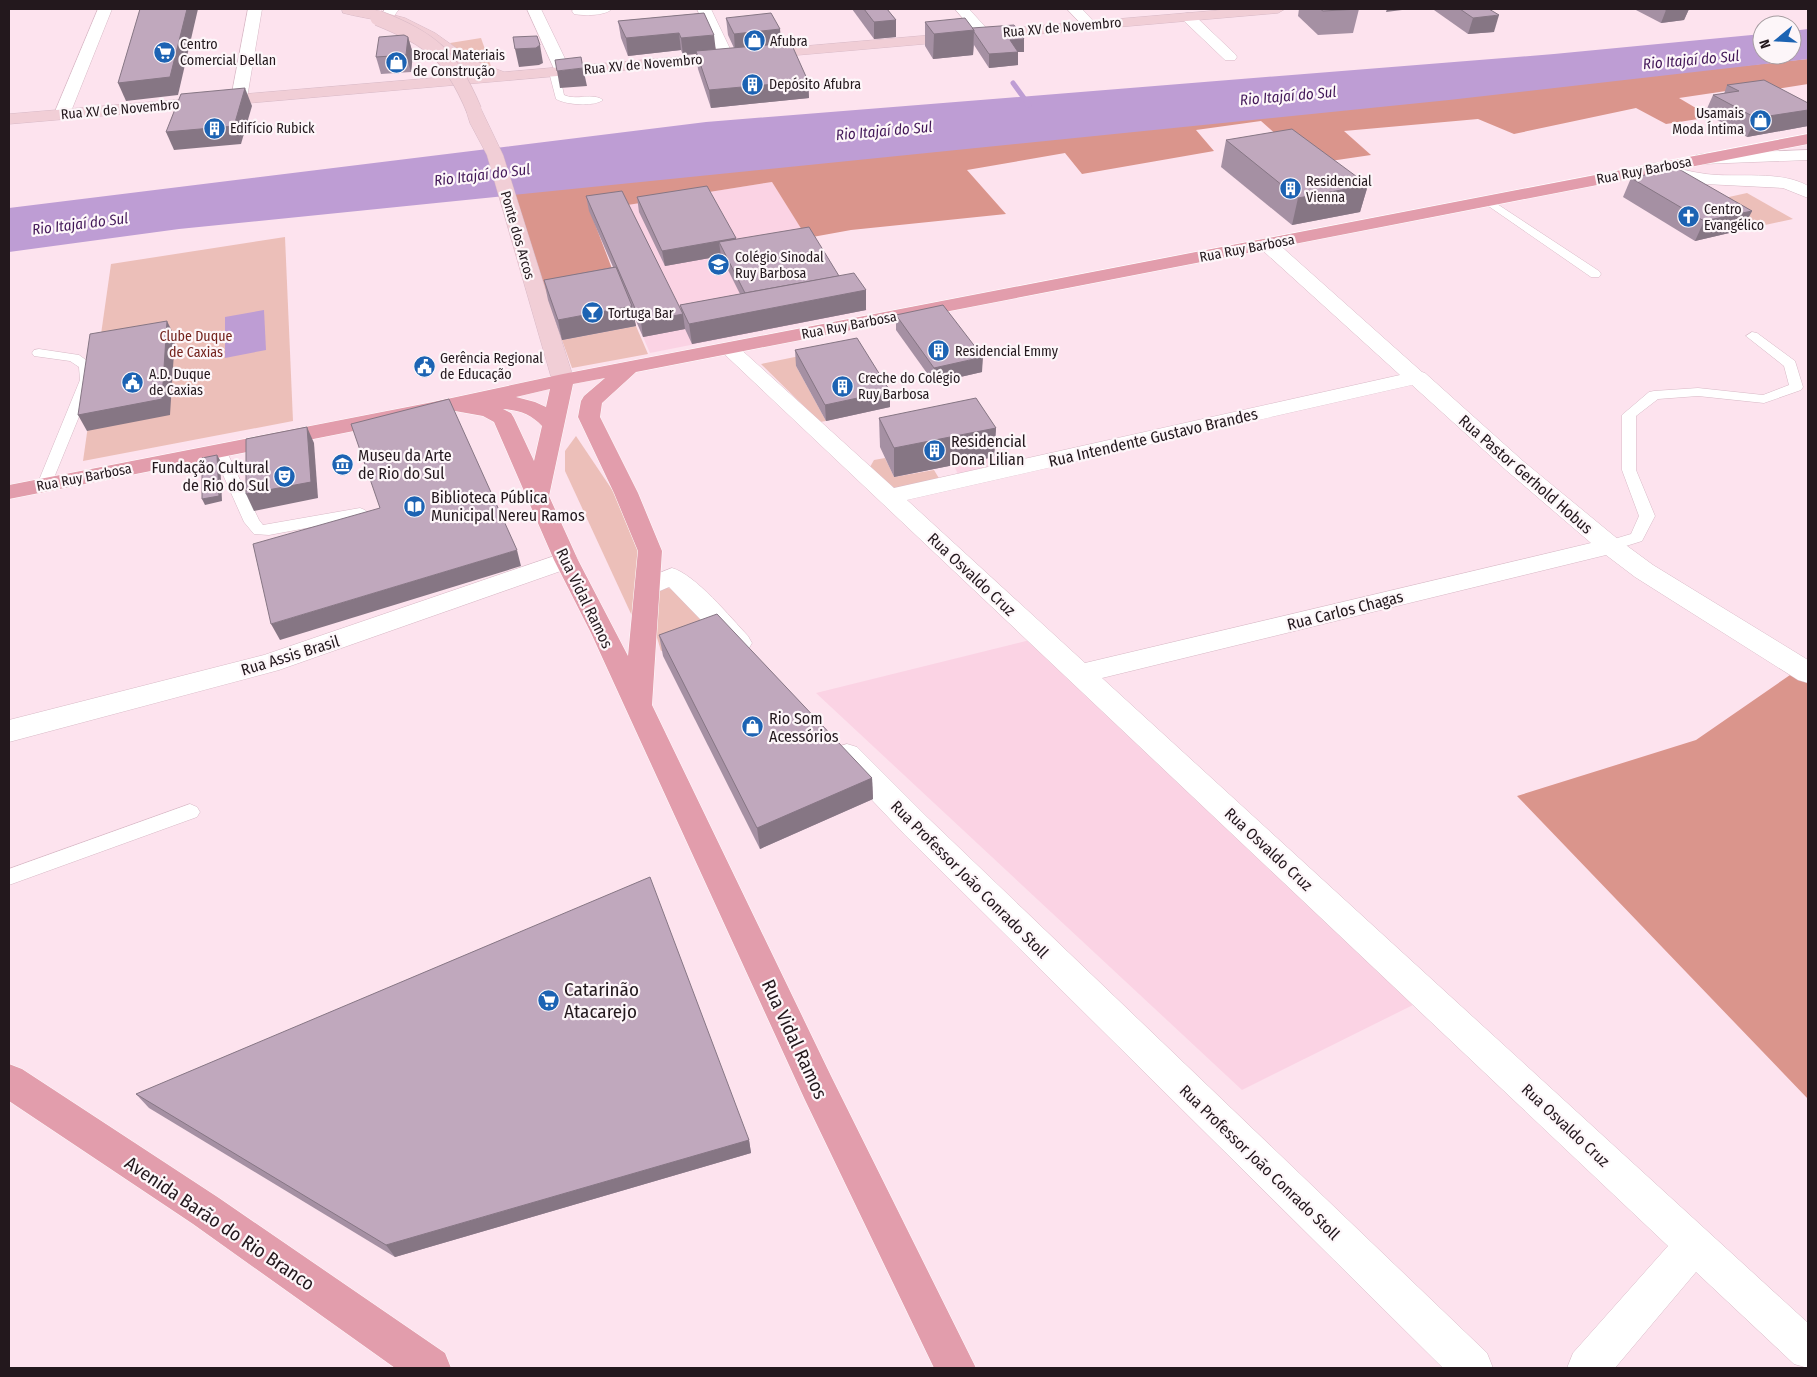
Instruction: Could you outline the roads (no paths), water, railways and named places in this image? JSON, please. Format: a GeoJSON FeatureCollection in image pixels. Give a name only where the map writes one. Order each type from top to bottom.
{"type":"FeatureCollection","features":[{"type":"Feature","properties":{"kind":"main road"},"geometry":{"type":"LineString","coordinates":[[346,9],[386,14],[429,36],[466,64]]}},
{"type":"Feature","properties":{"kind":"main road"},"geometry":{"type":"LineString","coordinates":[[346,9],[359,17],[394,32],[437,61],[466,64],[485,71],[510,76]]}},
{"type":"Feature","properties":{"kind":"main road","name":"Rua XV de Novembro"},"geometry":{"type":"LineString","coordinates":[[9,119],[1090,25],[1196,14],[1278,9]]}},
{"type":"Feature","properties":{"kind":"main road","name":"Ponte dos Arcos"},"geometry":{"type":"LineString","coordinates":[[386,14],[438,50],[460,76],[495,155],[536,296],[563,380]]}},
{"type":"Feature","properties":{"kind":"main road"},"geometry":{"type":"LineString","coordinates":[[424,51],[429,36]]}},
{"type":"Feature","properties":{"kind":"main road"},"geometry":{"type":"LineString","coordinates":[[421,83],[436,72],[438,67],[437,61]]}},
{"type":"Feature","properties":{"kind":"main road"},"geometry":{"type":"LineString","coordinates":[[477,117],[484,110],[491,88],[499,81],[510,76]]}},
{"type":"Feature","properties":{"kind":"main road","name":"Rua Ruy Barbosa"},"geometry":{"type":"LineString","coordinates":[[9,492],[433,408],[563,380],[1808,139]]}},
{"type":"Feature","properties":{"kind":"main road"},"geometry":{"type":"LineString","coordinates":[[629,368],[592,401],[589,417],[626,493],[650,551],[637,707]]}},
{"type":"Feature","properties":{"kind":"main road"},"geometry":{"type":"LineString","coordinates":[[537,498],[563,380]]}},
{"type":"Feature","properties":{"kind":"main road"},"geometry":{"type":"LineString","coordinates":[[467,405],[498,403],[534,408],[545,415],[554,427]]}},
{"type":"Feature","properties":{"kind":"main road","name":"Rua Vidal Ramos"},"geometry":{"type":"LineString","coordinates":[[433,408],[467,405],[489,410],[503,418],[566,560],[604,633],[637,707],[818,1088],[955,1368]]}},
{"type":"Feature","properties":{"kind":"main road","name":"Avenida Barão do Rio Branco"},"geometry":{"type":"LineString","coordinates":[[9,1081],[206,1211],[430,1368]]}},
{"type":"Feature","properties":{"kind":"street"},"geometry":{"type":"LineString","coordinates":[[62,114],[105,9]]}},
{"type":"Feature","properties":{"kind":"street"},"geometry":{"type":"LineString","coordinates":[[239,98],[255,9]]}},
{"type":"Feature","properties":{"kind":"street"},"geometry":{"type":"LineString","coordinates":[[534,9],[559,71]]}},
{"type":"Feature","properties":{"kind":"street"},"geometry":{"type":"LineString","coordinates":[[579,11],[605,9]]}},
{"type":"Feature","properties":{"kind":"street"},"geometry":{"type":"LineString","coordinates":[[704,9],[728,57]]}},
{"type":"Feature","properties":{"kind":"street"},"geometry":{"type":"LineString","coordinates":[[962,9],[984,34]]}},
{"type":"Feature","properties":{"kind":"street"},"geometry":{"type":"LineString","coordinates":[[1074,9],[1090,25]]}},
{"type":"Feature","properties":{"kind":"street"},"geometry":{"type":"LineString","coordinates":[[1196,14],[1230,57]]}},
{"type":"Feature","properties":{"kind":"street"},"geometry":{"type":"LineString","coordinates":[[1702,159],[1808,155]]}},
{"type":"Feature","properties":{"kind":"street"},"geometry":{"type":"LineString","coordinates":[[1656,168],[1705,179],[1784,183],[1796,186],[1808,193]]}},
{"type":"Feature","properties":{"kind":"street","name":"Rua Pastor Gerhold Hobus"},"geometry":{"type":"LineString","coordinates":[[1267,244],[1536,484],[1610,546],[1644,571],[1808,673]]}},
{"type":"Feature","properties":{"kind":"street","name":"Rua Osvaldo Cruz"},"geometry":{"type":"LineString","coordinates":[[729,349],[1808,1350]]}},
{"type":"Feature","properties":{"kind":"street","name":"Rua Intendente Gustavo Brandes"},"geometry":{"type":"LineString","coordinates":[[889,496],[1418,377]]}},
{"type":"Feature","properties":{"kind":"street","name":"Rua Carlos Chagas"},"geometry":{"type":"LineString","coordinates":[[1080,674],[1610,546]]}},
{"type":"Feature","properties":{"kind":"street","name":"Rua Assis Brasil"},"geometry":{"type":"LineString","coordinates":[[9,731],[269,663],[566,560]]}},
{"type":"Feature","properties":{"kind":"street"},"geometry":{"type":"LineString","coordinates":[[648,587],[672,576],[689,591],[756,662]]}},
{"type":"Feature","properties":{"kind":"street","name":"Rua Professor João Conrado Stoll"},"geometry":{"type":"LineString","coordinates":[[826,734],[930,840],[1472,1368]]}},
{"type":"Feature","properties":{"kind":"street"},"geometry":{"type":"LineString","coordinates":[[1588,1368],[1694,1245]]}},
{"type":"Feature","properties":{"kind":"lane"},"geometry":{"type":"LineString","coordinates":[[559,71],[559,97],[570,101],[598,100]]}},
{"type":"Feature","properties":{"kind":"lane"},"geometry":{"type":"LineString","coordinates":[[1488,201],[1595,274]]}},
{"type":"Feature","properties":{"kind":"lane"},"geometry":{"type":"LineString","coordinates":[[1610,546],[1637,537],[1646,516],[1629,470],[1629,415],[1654,395],[1698,392],[1764,399],[1796,387],[1790,364],[1752,336]]}},
{"type":"Feature","properties":{"kind":"lane"},"geometry":{"type":"LineString","coordinates":[[38,352],[74,358],[86,365],[88,380],[44,485]]}},
{"type":"Feature","properties":{"kind":"lane"},"geometry":{"type":"LineString","coordinates":[[219,450],[252,522],[259,530],[269,530],[360,514]]}},
{"type":"Feature","properties":{"kind":"lane"},"geometry":{"type":"LineString","coordinates":[[9,877],[190,812]]}},
{"type":"Feature","properties":{"kind":"water"},"geometry":{"type":"Polygon","coordinates":[[[1808,29],[1808,59],[1802,60],[1802,30],[1808,29]]]}},
{"type":"Feature","properties":{"kind":"water","name":"Rio Itajaí do Sul"},"geometry":{"type":"Polygon","coordinates":[[[1752,35],[1752,65],[1755,65],[1449,100],[179,229],[9,252],[9,208],[706,122],[1554,54],[1752,35]]]}},
{"type":"Feature","properties":{"kind":"water"},"geometry":{"type":"Polygon","coordinates":[[[264,310],[266,350],[225,358],[225,317],[264,310]]]}},
{"type":"Feature","properties":{"kind":"waterway"},"geometry":{"type":"LineString","coordinates":[[1013,83],[1029,105]]}},
{"type":"Feature","properties":{"kind":"place","name":"Afubra"},"geometry":{"type":"Point","coordinates":[754,41]}},
{"type":"Feature","properties":{"kind":"place","name":"Centro Comercial Dellan"},"geometry":{"type":"Point","coordinates":[164,52]}},
{"type":"Feature","properties":{"kind":"place","name":"Brocal Materiais de Construção"},"geometry":{"type":"Point","coordinates":[397,63]}},
{"type":"Feature","properties":{"kind":"place","name":"Depósito Afubra"},"geometry":{"type":"Point","coordinates":[753,84]}},
{"type":"Feature","properties":{"kind":"place","name":"Usamais Moda Íntima"},"geometry":{"type":"Point","coordinates":[1760,121]}},
{"type":"Feature","properties":{"kind":"place","name":"Edifício Rubick"},"geometry":{"type":"Point","coordinates":[214,128]}},
{"type":"Feature","properties":{"kind":"place","name":"Residencial Vienna"},"geometry":{"type":"Point","coordinates":[1290,189]}},
{"type":"Feature","properties":{"kind":"place","name":"Centro Evangélico"},"geometry":{"type":"Point","coordinates":[1688,217]}},
{"type":"Feature","properties":{"kind":"place","name":"Colégio Sinodal Ruy Barbosa"},"geometry":{"type":"Point","coordinates":[719,265]}},
{"type":"Feature","properties":{"kind":"place","name":"Tortuga Bar"},"geometry":{"type":"Point","coordinates":[592,313]}},
{"type":"Feature","properties":{"kind":"place","name":"Residencial Emmy"},"geometry":{"type":"Point","coordinates":[939,351]}},
{"type":"Feature","properties":{"kind":"place","name":"Gerência Regional de Educação"},"geometry":{"type":"Point","coordinates":[424,366]}},
{"type":"Feature","properties":{"kind":"place","name":"A.D. Duque de Caxias"},"geometry":{"type":"Point","coordinates":[133,382]}},
{"type":"Feature","properties":{"kind":"place","name":"Creche do Colégio Ruy Barbosa"},"geometry":{"type":"Point","coordinates":[842,386]}},
{"type":"Feature","properties":{"kind":"place","name":"Residencial Dona Lilian"},"geometry":{"type":"Point","coordinates":[935,450]}},
{"type":"Feature","properties":{"kind":"place","name":"Museu da Arte de Rio do Sul"},"geometry":{"type":"Point","coordinates":[342,464]}},
{"type":"Feature","properties":{"kind":"place","name":"Fundação Cultural de Rio do Sul"},"geometry":{"type":"Point","coordinates":[285,476]}},
{"type":"Feature","properties":{"kind":"place","name":"Biblioteca Pública Municipal Nereu Ramos"},"geometry":{"type":"Point","coordinates":[415,506]}},
{"type":"Feature","properties":{"kind":"place","name":"Rio Som Acessórios"},"geometry":{"type":"Point","coordinates":[753,727]}},
{"type":"Feature","properties":{"kind":"place","name":"Catarinão Atacarejo"},"geometry":{"type":"Point","coordinates":[548,1000]}},
{"type":"Feature","properties":{"kind":"park label","name":"Clube Duque de Caxias"},"geometry":{"type":"Point","coordinates":[196,344]}}]}
